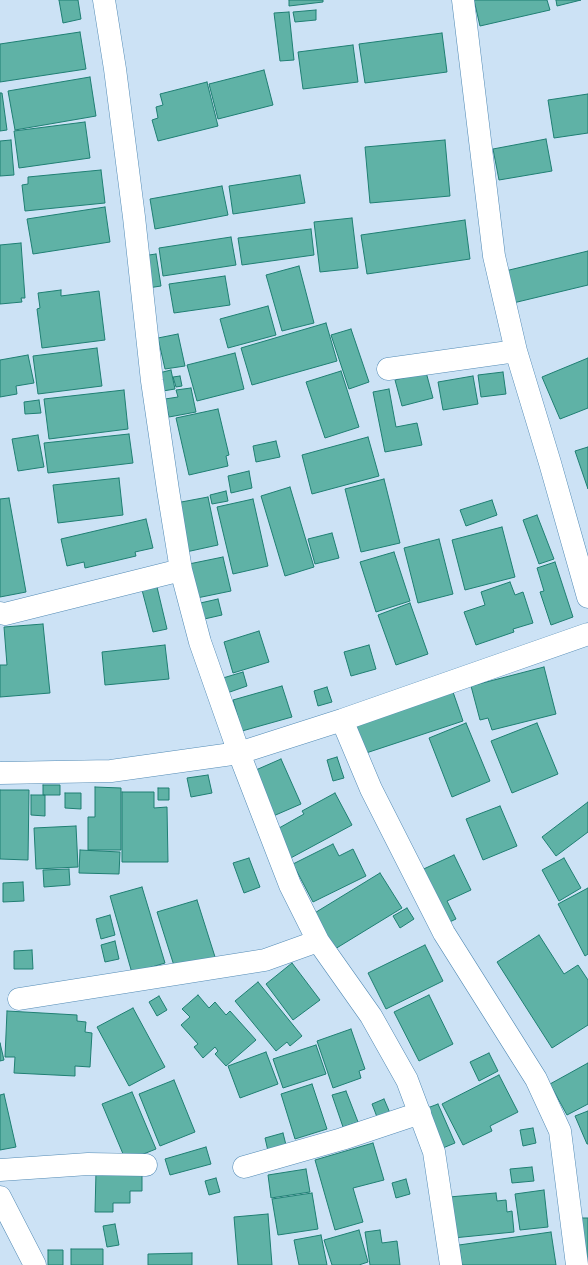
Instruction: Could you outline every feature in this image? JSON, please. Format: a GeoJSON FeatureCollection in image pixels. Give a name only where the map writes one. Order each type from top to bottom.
{"type":"FeatureCollection","features":[{"type":"Feature","properties":{"kind":"street"},"geometry":{"type":"LineString","coordinates":[[104,0],[115,69],[134,216],[152,381],[168,490],[181,570],[200,642],[239,753],[290,885],[318,941],[371,1016],[407,1080],[434,1152],[451,1265]]}},
{"type":"Feature","properties":{"kind":"street"},"geometry":{"type":"LineString","coordinates":[[462,0],[494,256],[516,351],[588,597]]}},
{"type":"Feature","properties":{"kind":"street"},"geometry":{"type":"LineString","coordinates":[[388,369],[516,351]]}},
{"type":"Feature","properties":{"kind":"street"},"geometry":{"type":"LineString","coordinates":[[0,613],[5,614],[181,570]]}},
{"type":"Feature","properties":{"kind":"street"},"geometry":{"type":"LineString","coordinates":[[0,774],[112,772],[239,753],[342,720],[588,634]]}},
{"type":"Feature","properties":{"kind":"street"},"geometry":{"type":"LineString","coordinates":[[342,720],[371,789],[444,932],[536,1079],[560,1131],[577,1265]]}},
{"type":"Feature","properties":{"kind":"street"},"geometry":{"type":"LineString","coordinates":[[19,999],[264,960],[318,941]]}},
{"type":"Feature","properties":{"kind":"street"},"geometry":{"type":"LineString","coordinates":[[244,1167],[342,1139],[420,1113]]}},
{"type":"Feature","properties":{"kind":"street"},"geometry":{"type":"LineString","coordinates":[[0,1170],[88,1164],[146,1165]]}},
{"type":"Feature","properties":{"kind":"street"},"geometry":{"type":"LineString","coordinates":[[0,1196],[35,1265]]}},
{"type":"Feature","properties":{"kind":"building"},"geometry":{"type":"Polygon","coordinates":[[[59,0],[78,0],[81,19],[63,23],[59,0]]]}},
{"type":"Feature","properties":{"kind":"building"},"geometry":{"type":"Polygon","coordinates":[[[289,0],[323,0],[323,2],[289,6],[289,0]]]}},
{"type":"Feature","properties":{"kind":"building"},"geometry":{"type":"Polygon","coordinates":[[[474,0],[547,0],[550,10],[480,26],[474,0]]]}},
{"type":"Feature","properties":{"kind":"building"},"geometry":{"type":"Polygon","coordinates":[[[556,0],[581,0],[557,6],[556,0]]]}},
{"type":"Feature","properties":{"kind":"building"},"geometry":{"type":"Polygon","coordinates":[[[316,10],[316,20],[295,22],[293,12],[316,10]]]}},
{"type":"Feature","properties":{"kind":"building"},"geometry":{"type":"Polygon","coordinates":[[[289,12],[294,60],[280,61],[274,13],[289,12]]]}},
{"type":"Feature","properties":{"kind":"building"},"geometry":{"type":"Polygon","coordinates":[[[80,32],[86,69],[0,82],[0,44],[80,32]]]}},
{"type":"Feature","properties":{"kind":"building"},"geometry":{"type":"Polygon","coordinates":[[[442,33],[447,72],[365,83],[359,44],[442,33]]]}},
{"type":"Feature","properties":{"kind":"building"},"geometry":{"type":"Polygon","coordinates":[[[353,45],[358,82],[303,89],[298,52],[353,45]]]}},
{"type":"Feature","properties":{"kind":"building"},"geometry":{"type":"Polygon","coordinates":[[[264,70],[273,105],[218,119],[209,84],[264,70]]]}},
{"type":"Feature","properties":{"kind":"building"},"geometry":{"type":"Polygon","coordinates":[[[90,77],[96,116],[15,130],[8,91],[90,77]]]}},
{"type":"Feature","properties":{"kind":"building"},"geometry":{"type":"Polygon","coordinates":[[[207,82],[218,126],[158,141],[152,120],[158,118],[156,107],[163,105],[160,94],[207,82]]]}},
{"type":"Feature","properties":{"kind":"building"},"geometry":{"type":"Polygon","coordinates":[[[0,93],[2,93],[7,130],[0,131],[0,93]]]}},
{"type":"Feature","properties":{"kind":"building"},"geometry":{"type":"Polygon","coordinates":[[[588,94],[588,133],[554,138],[548,100],[588,94]]]}},
{"type":"Feature","properties":{"kind":"building"},"geometry":{"type":"Polygon","coordinates":[[[85,122],[90,158],[19,168],[14,131],[85,122]]]}},
{"type":"Feature","properties":{"kind":"building"},"geometry":{"type":"Polygon","coordinates":[[[546,139],[552,171],[499,180],[493,149],[546,139]]]}},
{"type":"Feature","properties":{"kind":"building"},"geometry":{"type":"Polygon","coordinates":[[[11,140],[14,175],[0,176],[0,141],[11,140]]]}},
{"type":"Feature","properties":{"kind":"building"},"geometry":{"type":"Polygon","coordinates":[[[445,140],[450,196],[370,203],[365,147],[445,140]]]}},
{"type":"Feature","properties":{"kind":"building"},"geometry":{"type":"Polygon","coordinates":[[[101,170],[105,203],[25,211],[22,185],[28,184],[28,177],[101,170]]]}},
{"type":"Feature","properties":{"kind":"building"},"geometry":{"type":"Polygon","coordinates":[[[300,175],[305,203],[233,214],[229,186],[300,175]]]}},
{"type":"Feature","properties":{"kind":"building"},"geometry":{"type":"Polygon","coordinates":[[[222,186],[228,215],[155,229],[150,199],[222,186]]]}},
{"type":"Feature","properties":{"kind":"building"},"geometry":{"type":"Polygon","coordinates":[[[105,207],[110,242],[33,254],[27,219],[105,207]]]}},
{"type":"Feature","properties":{"kind":"building"},"geometry":{"type":"Polygon","coordinates":[[[352,218],[358,268],[320,272],[314,222],[352,218]]]}},
{"type":"Feature","properties":{"kind":"building"},"geometry":{"type":"Polygon","coordinates":[[[465,220],[470,259],[367,274],[361,235],[465,220]]]}},
{"type":"Feature","properties":{"kind":"building"},"geometry":{"type":"Polygon","coordinates":[[[311,229],[314,255],[242,265],[238,238],[311,229]]]}},
{"type":"Feature","properties":{"kind":"building"},"geometry":{"type":"Polygon","coordinates":[[[231,237],[236,265],[163,276],[159,248],[231,237]]]}},
{"type":"Feature","properties":{"kind":"building"},"geometry":{"type":"Polygon","coordinates":[[[21,243],[25,298],[21,298],[22,302],[0,304],[0,245],[21,243]]]}},
{"type":"Feature","properties":{"kind":"building"},"geometry":{"type":"Polygon","coordinates":[[[588,251],[588,285],[509,304],[501,272],[588,251]]]}},
{"type":"Feature","properties":{"kind":"building"},"geometry":{"type":"Polygon","coordinates":[[[156,254],[161,286],[148,288],[142,256],[156,254]]]}},
{"type":"Feature","properties":{"kind":"building"},"geometry":{"type":"Polygon","coordinates":[[[299,266],[314,323],[282,331],[266,275],[299,266]]]}},
{"type":"Feature","properties":{"kind":"building"},"geometry":{"type":"Polygon","coordinates":[[[225,276],[230,305],[174,313],[169,284],[225,276]]]}},
{"type":"Feature","properties":{"kind":"building"},"geometry":{"type":"Polygon","coordinates":[[[61,290],[61,296],[99,291],[105,340],[42,348],[37,309],[40,308],[38,293],[61,290]]]}},
{"type":"Feature","properties":{"kind":"building"},"geometry":{"type":"Polygon","coordinates":[[[268,306],[276,335],[228,348],[220,319],[268,306]]]}},
{"type":"Feature","properties":{"kind":"building"},"geometry":{"type":"Polygon","coordinates":[[[326,323],[337,361],[252,385],[241,348],[326,323]]]}},
{"type":"Feature","properties":{"kind":"building"},"geometry":{"type":"Polygon","coordinates":[[[351,329],[369,382],[349,389],[331,335],[351,329]]]}},
{"type":"Feature","properties":{"kind":"building"},"geometry":{"type":"Polygon","coordinates":[[[178,334],[185,366],[165,369],[158,338],[178,334]]]}},
{"type":"Feature","properties":{"kind":"building"},"geometry":{"type":"Polygon","coordinates":[[[97,348],[102,386],[38,394],[33,356],[97,348]]]}},
{"type":"Feature","properties":{"kind":"building"},"geometry":{"type":"Polygon","coordinates":[[[235,353],[244,389],[197,401],[187,365],[235,353]]]}},
{"type":"Feature","properties":{"kind":"building"},"geometry":{"type":"Polygon","coordinates":[[[28,355],[34,383],[16,386],[17,394],[0,397],[0,360],[28,355]]]}},
{"type":"Feature","properties":{"kind":"building"},"geometry":{"type":"Polygon","coordinates":[[[588,358],[588,408],[560,419],[542,377],[588,358]]]}},
{"type":"Feature","properties":{"kind":"building"},"geometry":{"type":"Polygon","coordinates":[[[171,370],[175,389],[163,391],[159,373],[171,370]]]}},
{"type":"Feature","properties":{"kind":"building"},"geometry":{"type":"Polygon","coordinates":[[[341,371],[359,427],[325,438],[306,382],[341,371]]]}},
{"type":"Feature","properties":{"kind":"building"},"geometry":{"type":"Polygon","coordinates":[[[426,372],[433,398],[402,406],[395,380],[426,372]]]}},
{"type":"Feature","properties":{"kind":"building"},"geometry":{"type":"Polygon","coordinates":[[[503,372],[506,394],[481,397],[478,375],[503,372]]]}},
{"type":"Feature","properties":{"kind":"building"},"geometry":{"type":"Polygon","coordinates":[[[180,376],[182,386],[176,387],[173,377],[180,376]]]}},
{"type":"Feature","properties":{"kind":"building"},"geometry":{"type":"Polygon","coordinates":[[[473,376],[478,404],[443,410],[438,382],[473,376]]]}},
{"type":"Feature","properties":{"kind":"building"},"geometry":{"type":"Polygon","coordinates":[[[191,388],[196,412],[169,417],[165,399],[178,397],[176,390],[191,388]]]}},
{"type":"Feature","properties":{"kind":"building"},"geometry":{"type":"Polygon","coordinates":[[[389,389],[396,427],[417,423],[422,445],[385,452],[373,392],[389,389]]]}},
{"type":"Feature","properties":{"kind":"building"},"geometry":{"type":"Polygon","coordinates":[[[124,390],[128,429],[49,439],[44,399],[124,390]]]}},
{"type":"Feature","properties":{"kind":"building"},"geometry":{"type":"Polygon","coordinates":[[[39,400],[41,413],[25,414],[24,402],[39,400]]]}},
{"type":"Feature","properties":{"kind":"building"},"geometry":{"type":"Polygon","coordinates":[[[218,409],[229,455],[226,456],[228,466],[189,475],[176,418],[218,409]]]}},
{"type":"Feature","properties":{"kind":"building"},"geometry":{"type":"Polygon","coordinates":[[[129,434],[133,463],[48,473],[44,443],[129,434]]]}},
{"type":"Feature","properties":{"kind":"building"},"geometry":{"type":"Polygon","coordinates":[[[38,435],[44,467],[18,471],[12,439],[38,435]]]}},
{"type":"Feature","properties":{"kind":"building"},"geometry":{"type":"Polygon","coordinates":[[[368,437],[379,476],[312,494],[302,455],[368,437]]]}},
{"type":"Feature","properties":{"kind":"building"},"geometry":{"type":"Polygon","coordinates":[[[276,441],[280,457],[256,462],[253,446],[276,441]]]}},
{"type":"Feature","properties":{"kind":"building"},"geometry":{"type":"Polygon","coordinates":[[[588,447],[588,489],[575,451],[588,447]]]}},
{"type":"Feature","properties":{"kind":"building"},"geometry":{"type":"Polygon","coordinates":[[[249,471],[252,488],[231,493],[228,476],[249,471]]]}},
{"type":"Feature","properties":{"kind":"building"},"geometry":{"type":"Polygon","coordinates":[[[119,478],[123,515],[58,523],[53,485],[119,478]]]}},
{"type":"Feature","properties":{"kind":"building"},"geometry":{"type":"Polygon","coordinates":[[[384,479],[400,543],[361,552],[345,489],[384,479]]]}},
{"type":"Feature","properties":{"kind":"building"},"geometry":{"type":"Polygon","coordinates":[[[290,487],[314,567],[285,576],[261,496],[290,487]]]}},
{"type":"Feature","properties":{"kind":"building"},"geometry":{"type":"Polygon","coordinates":[[[226,491],[228,501],[212,504],[210,495],[226,491]]]}},
{"type":"Feature","properties":{"kind":"building"},"geometry":{"type":"Polygon","coordinates":[[[208,497],[218,545],[186,552],[176,503],[208,497]]]}},
{"type":"Feature","properties":{"kind":"building"},"geometry":{"type":"Polygon","coordinates":[[[9,498],[26,592],[0,597],[0,499],[9,498]]]}},
{"type":"Feature","properties":{"kind":"building"},"geometry":{"type":"Polygon","coordinates":[[[253,499],[268,566],[233,574],[217,507],[253,499]]]}},
{"type":"Feature","properties":{"kind":"building"},"geometry":{"type":"Polygon","coordinates":[[[492,500],[497,515],[466,526],[460,510],[492,500]]]}},
{"type":"Feature","properties":{"kind":"building"},"geometry":{"type":"Polygon","coordinates":[[[537,515],[554,559],[539,564],[523,520],[537,515]]]}},
{"type":"Feature","properties":{"kind":"building"},"geometry":{"type":"Polygon","coordinates":[[[146,519],[153,548],[135,552],[136,556],[85,568],[84,562],[67,566],[61,539],[146,519]]]}},
{"type":"Feature","properties":{"kind":"building"},"geometry":{"type":"Polygon","coordinates":[[[502,527],[515,577],[465,590],[452,540],[502,527]]]}},
{"type":"Feature","properties":{"kind":"building"},"geometry":{"type":"Polygon","coordinates":[[[332,533],[339,558],[315,564],[308,539],[332,533]]]}},
{"type":"Feature","properties":{"kind":"building"},"geometry":{"type":"Polygon","coordinates":[[[439,539],[453,594],[418,603],[404,548],[439,539]]]}},
{"type":"Feature","properties":{"kind":"building"},"geometry":{"type":"Polygon","coordinates":[[[394,552],[410,601],[376,612],[360,562],[394,552]]]}},
{"type":"Feature","properties":{"kind":"building"},"geometry":{"type":"Polygon","coordinates":[[[223,557],[231,591],[192,599],[184,565],[223,557]]]}},
{"type":"Feature","properties":{"kind":"building"},"geometry":{"type":"Polygon","coordinates":[[[555,562],[573,617],[551,625],[540,592],[544,591],[537,568],[555,562]]]}},
{"type":"Feature","properties":{"kind":"building"},"geometry":{"type":"Polygon","coordinates":[[[510,582],[515,595],[523,592],[533,623],[513,629],[514,632],[476,645],[464,612],[485,605],[481,592],[510,582]]]}},
{"type":"Feature","properties":{"kind":"building"},"geometry":{"type":"Polygon","coordinates":[[[157,587],[167,629],[153,632],[142,590],[157,587]]]}},
{"type":"Feature","properties":{"kind":"building"},"geometry":{"type":"Polygon","coordinates":[[[218,599],[222,615],[200,620],[196,604],[218,599]]]}},
{"type":"Feature","properties":{"kind":"building"},"geometry":{"type":"Polygon","coordinates":[[[410,603],[428,654],[396,665],[378,615],[410,603]]]}},
{"type":"Feature","properties":{"kind":"building"},"geometry":{"type":"Polygon","coordinates":[[[43,624],[50,693],[0,697],[0,665],[7,665],[4,627],[43,624]]]}},
{"type":"Feature","properties":{"kind":"building"},"geometry":{"type":"Polygon","coordinates":[[[259,631],[269,662],[233,673],[224,642],[259,631]]]}},
{"type":"Feature","properties":{"kind":"building"},"geometry":{"type":"Polygon","coordinates":[[[165,645],[169,679],[105,685],[102,652],[165,645]]]}},
{"type":"Feature","properties":{"kind":"building"},"geometry":{"type":"Polygon","coordinates":[[[369,645],[376,669],[351,676],[344,652],[369,645]]]}},
{"type":"Feature","properties":{"kind":"building"},"geometry":{"type":"Polygon","coordinates":[[[544,667],[556,714],[492,730],[488,718],[480,720],[471,686],[544,667]]]}},
{"type":"Feature","properties":{"kind":"building"},"geometry":{"type":"Polygon","coordinates":[[[243,672],[247,686],[227,693],[223,678],[243,672]]]}},
{"type":"Feature","properties":{"kind":"building"},"geometry":{"type":"Polygon","coordinates":[[[282,686],[292,717],[242,731],[233,700],[282,686]]]}},
{"type":"Feature","properties":{"kind":"building"},"geometry":{"type":"Polygon","coordinates":[[[327,687],[332,702],[318,706],[314,691],[327,687]]]}},
{"type":"Feature","properties":{"kind":"building"},"geometry":{"type":"Polygon","coordinates":[[[453,692],[463,721],[360,755],[350,726],[453,692]]]}},
{"type":"Feature","properties":{"kind":"building"},"geometry":{"type":"Polygon","coordinates":[[[466,723],[490,781],[452,797],[429,738],[466,723]]]}},
{"type":"Feature","properties":{"kind":"building"},"geometry":{"type":"Polygon","coordinates":[[[537,723],[558,774],[512,793],[491,741],[537,723]]]}},
{"type":"Feature","properties":{"kind":"building"},"geometry":{"type":"Polygon","coordinates":[[[337,757],[344,778],[333,781],[327,760],[337,757]]]}},
{"type":"Feature","properties":{"kind":"building"},"geometry":{"type":"Polygon","coordinates":[[[281,759],[301,804],[271,817],[249,773],[281,759]]]}},
{"type":"Feature","properties":{"kind":"building"},"geometry":{"type":"Polygon","coordinates":[[[208,775],[212,793],[191,797],[187,778],[208,775]]]}},
{"type":"Feature","properties":{"kind":"building"},"geometry":{"type":"Polygon","coordinates":[[[43,785],[60,785],[60,795],[43,795],[43,785]]]}},
{"type":"Feature","properties":{"kind":"building"},"geometry":{"type":"Polygon","coordinates":[[[95,787],[121,788],[121,850],[88,850],[88,817],[95,817],[95,787]]]}},
{"type":"Feature","properties":{"kind":"building"},"geometry":{"type":"Polygon","coordinates":[[[158,788],[169,788],[169,800],[158,800],[158,788]]]}},
{"type":"Feature","properties":{"kind":"building"},"geometry":{"type":"Polygon","coordinates":[[[0,790],[29,790],[28,860],[0,859],[0,790]]]}},
{"type":"Feature","properties":{"kind":"building"},"geometry":{"type":"Polygon","coordinates":[[[122,792],[154,792],[154,808],[167,807],[168,862],[122,862],[122,792]]]}},
{"type":"Feature","properties":{"kind":"building"},"geometry":{"type":"Polygon","coordinates":[[[65,793],[81,793],[81,809],[65,808],[65,793]]]}},
{"type":"Feature","properties":{"kind":"building"},"geometry":{"type":"Polygon","coordinates":[[[335,793],[352,825],[287,860],[272,832],[304,814],[302,811],[335,793]]]}},
{"type":"Feature","properties":{"kind":"building"},"geometry":{"type":"Polygon","coordinates":[[[31,795],[45,795],[45,816],[31,815],[31,795]]]}},
{"type":"Feature","properties":{"kind":"building"},"geometry":{"type":"Polygon","coordinates":[[[588,802],[588,832],[556,856],[542,837],[588,802]]]}},
{"type":"Feature","properties":{"kind":"building"},"geometry":{"type":"Polygon","coordinates":[[[500,806],[517,846],[483,860],[466,819],[500,806]]]}},
{"type":"Feature","properties":{"kind":"building"},"geometry":{"type":"Polygon","coordinates":[[[76,826],[78,867],[36,869],[34,828],[76,826]]]}},
{"type":"Feature","properties":{"kind":"building"},"geometry":{"type":"Polygon","coordinates":[[[333,844],[339,856],[353,849],[366,876],[313,902],[293,864],[333,844]]]}},
{"type":"Feature","properties":{"kind":"building"},"geometry":{"type":"Polygon","coordinates":[[[80,850],[120,852],[119,874],[79,873],[80,850]]]}},
{"type":"Feature","properties":{"kind":"building"},"geometry":{"type":"Polygon","coordinates":[[[454,855],[471,890],[447,901],[456,919],[441,926],[415,873],[454,855]]]}},
{"type":"Feature","properties":{"kind":"building"},"geometry":{"type":"Polygon","coordinates":[[[249,858],[260,887],[244,893],[233,863],[249,858]]]}},
{"type":"Feature","properties":{"kind":"building"},"geometry":{"type":"Polygon","coordinates":[[[564,858],[581,888],[559,901],[542,870],[564,858]]]}},
{"type":"Feature","properties":{"kind":"building"},"geometry":{"type":"Polygon","coordinates":[[[69,869],[70,885],[44,887],[43,870],[69,869]]]}},
{"type":"Feature","properties":{"kind":"building"},"geometry":{"type":"Polygon","coordinates":[[[380,873],[402,908],[335,949],[313,914],[380,873]]]}},
{"type":"Feature","properties":{"kind":"building"},"geometry":{"type":"Polygon","coordinates":[[[23,882],[24,901],[3,902],[3,883],[23,882]]]}},
{"type":"Feature","properties":{"kind":"building"},"geometry":{"type":"Polygon","coordinates":[[[142,887],[165,963],[132,973],[110,896],[142,887]]]}},
{"type":"Feature","properties":{"kind":"building"},"geometry":{"type":"Polygon","coordinates":[[[588,888],[588,954],[585,956],[558,904],[588,888]]]}},
{"type":"Feature","properties":{"kind":"building"},"geometry":{"type":"Polygon","coordinates":[[[197,900],[216,960],[176,972],[157,912],[197,900]]]}},
{"type":"Feature","properties":{"kind":"building"},"geometry":{"type":"Polygon","coordinates":[[[407,908],[414,919],[400,928],[393,916],[407,908]]]}},
{"type":"Feature","properties":{"kind":"building"},"geometry":{"type":"Polygon","coordinates":[[[110,915],[115,935],[101,939],[96,919],[110,915]]]}},
{"type":"Feature","properties":{"kind":"building"},"geometry":{"type":"Polygon","coordinates":[[[539,935],[564,974],[578,965],[588,980],[588,1025],[552,1048],[497,962],[539,935]]]}},
{"type":"Feature","properties":{"kind":"building"},"geometry":{"type":"Polygon","coordinates":[[[115,941],[119,959],[105,962],[101,945],[115,941]]]}},
{"type":"Feature","properties":{"kind":"building"},"geometry":{"type":"Polygon","coordinates":[[[425,945],[443,981],[386,1009],[368,973],[425,945]]]}},
{"type":"Feature","properties":{"kind":"building"},"geometry":{"type":"Polygon","coordinates":[[[32,950],[33,969],[14,969],[14,951],[32,950]]]}},
{"type":"Feature","properties":{"kind":"building"},"geometry":{"type":"Polygon","coordinates":[[[292,963],[320,1000],[293,1020],[266,984],[292,963]]]}},
{"type":"Feature","properties":{"kind":"building"},"geometry":{"type":"Polygon","coordinates":[[[258,982],[302,1036],[290,1046],[287,1042],[276,1051],[235,1001],[258,982]]]}},
{"type":"Feature","properties":{"kind":"building"},"geometry":{"type":"Polygon","coordinates":[[[198,995],[209,1008],[215,1002],[226,1015],[230,1011],[256,1040],[226,1066],[215,1054],[218,1051],[215,1047],[203,1058],[194,1047],[198,1044],[181,1025],[190,1017],[182,1009],[198,995]]]}},
{"type":"Feature","properties":{"kind":"building"},"geometry":{"type":"Polygon","coordinates":[[[429,995],[453,1044],[419,1061],[394,1012],[429,995]]]}},
{"type":"Feature","properties":{"kind":"building"},"geometry":{"type":"Polygon","coordinates":[[[159,996],[167,1010],[157,1016],[149,1002],[159,996]]]}},
{"type":"Feature","properties":{"kind":"building"},"geometry":{"type":"Polygon","coordinates":[[[133,1008],[165,1067],[129,1086],[97,1027],[133,1008]]]}},
{"type":"Feature","properties":{"kind":"building"},"geometry":{"type":"Polygon","coordinates":[[[7,1011],[77,1015],[77,1021],[86,1022],[85,1032],[92,1033],[90,1067],[75,1066],[75,1076],[14,1073],[15,1057],[5,1057],[7,1011]]]}},
{"type":"Feature","properties":{"kind":"building"},"geometry":{"type":"Polygon","coordinates":[[[351,1029],[365,1069],[359,1071],[361,1078],[333,1088],[317,1041],[351,1029]]]}},
{"type":"Feature","properties":{"kind":"building"},"geometry":{"type":"Polygon","coordinates":[[[0,1043],[4,1060],[0,1061],[0,1043]]]}},
{"type":"Feature","properties":{"kind":"building"},"geometry":{"type":"Polygon","coordinates":[[[316,1045],[326,1074],[283,1088],[273,1059],[316,1045]]]}},
{"type":"Feature","properties":{"kind":"building"},"geometry":{"type":"Polygon","coordinates":[[[266,1052],[278,1084],[240,1098],[228,1066],[266,1052]]]}},
{"type":"Feature","properties":{"kind":"building"},"geometry":{"type":"Polygon","coordinates":[[[489,1053],[498,1071],[479,1081],[470,1062],[489,1053]]]}},
{"type":"Feature","properties":{"kind":"building"},"geometry":{"type":"Polygon","coordinates":[[[588,1063],[588,1104],[567,1115],[550,1084],[588,1063]]]}},
{"type":"Feature","properties":{"kind":"building"},"geometry":{"type":"Polygon","coordinates":[[[499,1075],[518,1112],[490,1126],[492,1131],[463,1145],[442,1104],[499,1075]]]}},
{"type":"Feature","properties":{"kind":"building"},"geometry":{"type":"Polygon","coordinates":[[[174,1080],[195,1132],[160,1146],[139,1094],[174,1080]]]}},
{"type":"Feature","properties":{"kind":"building"},"geometry":{"type":"Polygon","coordinates":[[[312,1084],[327,1129],[295,1139],[281,1094],[312,1084]]]}},
{"type":"Feature","properties":{"kind":"building"},"geometry":{"type":"Polygon","coordinates":[[[346,1091],[358,1122],[343,1127],[332,1095],[346,1091]]]}},
{"type":"Feature","properties":{"kind":"building"},"geometry":{"type":"Polygon","coordinates":[[[132,1092],[156,1149],[126,1161],[102,1104],[132,1092]]]}},
{"type":"Feature","properties":{"kind":"building"},"geometry":{"type":"Polygon","coordinates":[[[4,1094],[16,1147],[0,1150],[0,1095],[4,1094]]]}},
{"type":"Feature","properties":{"kind":"building"},"geometry":{"type":"Polygon","coordinates":[[[384,1099],[390,1113],[377,1117],[372,1104],[384,1099]]]}},
{"type":"Feature","properties":{"kind":"building"},"geometry":{"type":"Polygon","coordinates":[[[438,1104],[455,1143],[438,1150],[422,1110],[438,1104]]]}},
{"type":"Feature","properties":{"kind":"building"},"geometry":{"type":"Polygon","coordinates":[[[588,1111],[588,1144],[587,1144],[575,1116],[588,1111]]]}},
{"type":"Feature","properties":{"kind":"building"},"geometry":{"type":"Polygon","coordinates":[[[533,1128],[536,1143],[523,1146],[520,1130],[533,1128]]]}},
{"type":"Feature","properties":{"kind":"building"},"geometry":{"type":"Polygon","coordinates":[[[283,1133],[286,1145],[268,1151],[265,1138],[283,1133]]]}},
{"type":"Feature","properties":{"kind":"building"},"geometry":{"type":"Polygon","coordinates":[[[373,1143],[384,1180],[353,1188],[363,1222],[335,1230],[315,1160],[373,1143]]]}},
{"type":"Feature","properties":{"kind":"building"},"geometry":{"type":"Polygon","coordinates":[[[206,1147],[211,1164],[170,1175],[165,1159],[206,1147]]]}},
{"type":"Feature","properties":{"kind":"building"},"geometry":{"type":"Polygon","coordinates":[[[532,1167],[534,1181],[512,1183],[510,1169],[532,1167]]]}},
{"type":"Feature","properties":{"kind":"building"},"geometry":{"type":"Polygon","coordinates":[[[306,1169],[310,1192],[271,1198],[268,1175],[306,1169]]]}},
{"type":"Feature","properties":{"kind":"building"},"geometry":{"type":"Polygon","coordinates":[[[96,1172],[142,1173],[142,1191],[130,1191],[130,1203],[113,1203],[113,1212],[95,1212],[96,1172]]]}},
{"type":"Feature","properties":{"kind":"building"},"geometry":{"type":"Polygon","coordinates":[[[216,1178],[220,1192],[209,1195],[205,1181],[216,1178]]]}},
{"type":"Feature","properties":{"kind":"building"},"geometry":{"type":"Polygon","coordinates":[[[406,1179],[410,1194],[396,1198],[392,1183],[406,1179]]]}},
{"type":"Feature","properties":{"kind":"building"},"geometry":{"type":"Polygon","coordinates":[[[544,1190],[548,1227],[520,1230],[515,1194],[544,1190]]]}},
{"type":"Feature","properties":{"kind":"building"},"geometry":{"type":"Polygon","coordinates":[[[312,1193],[318,1229],[278,1235],[272,1199],[312,1193]]]}},
{"type":"Feature","properties":{"kind":"building"},"geometry":{"type":"Polygon","coordinates":[[[496,1193],[497,1201],[506,1200],[507,1212],[512,1211],[514,1232],[453,1238],[449,1197],[496,1193]]]}},
{"type":"Feature","properties":{"kind":"building"},"geometry":{"type":"Polygon","coordinates":[[[268,1214],[272,1265],[238,1265],[234,1217],[268,1214]]]}},
{"type":"Feature","properties":{"kind":"building"},"geometry":{"type":"Polygon","coordinates":[[[580,1218],[588,1218],[588,1260],[583,1261],[580,1218]]]}},
{"type":"Feature","properties":{"kind":"building"},"geometry":{"type":"Polygon","coordinates":[[[115,1224],[119,1245],[107,1247],[103,1226],[115,1224]]]}},
{"type":"Feature","properties":{"kind":"building"},"geometry":{"type":"Polygon","coordinates":[[[359,1230],[368,1262],[359,1265],[332,1265],[324,1240],[359,1230]]]}},
{"type":"Feature","properties":{"kind":"building"},"geometry":{"type":"Polygon","coordinates":[[[380,1230],[382,1243],[397,1241],[400,1265],[370,1265],[365,1232],[380,1230]]]}},
{"type":"Feature","properties":{"kind":"building"},"geometry":{"type":"Polygon","coordinates":[[[551,1232],[556,1265],[462,1265],[459,1245],[551,1232]]]}},
{"type":"Feature","properties":{"kind":"building"},"geometry":{"type":"Polygon","coordinates":[[[321,1235],[327,1265],[299,1265],[294,1240],[321,1235]]]}},
{"type":"Feature","properties":{"kind":"building"},"geometry":{"type":"Polygon","coordinates":[[[71,1249],[103,1249],[103,1265],[71,1265],[71,1249]]]}},
{"type":"Feature","properties":{"kind":"building"},"geometry":{"type":"Polygon","coordinates":[[[48,1250],[63,1250],[63,1265],[48,1265],[48,1250]]]}},
{"type":"Feature","properties":{"kind":"building"},"geometry":{"type":"Polygon","coordinates":[[[192,1253],[192,1265],[148,1265],[148,1254],[192,1253]]]}}]}
